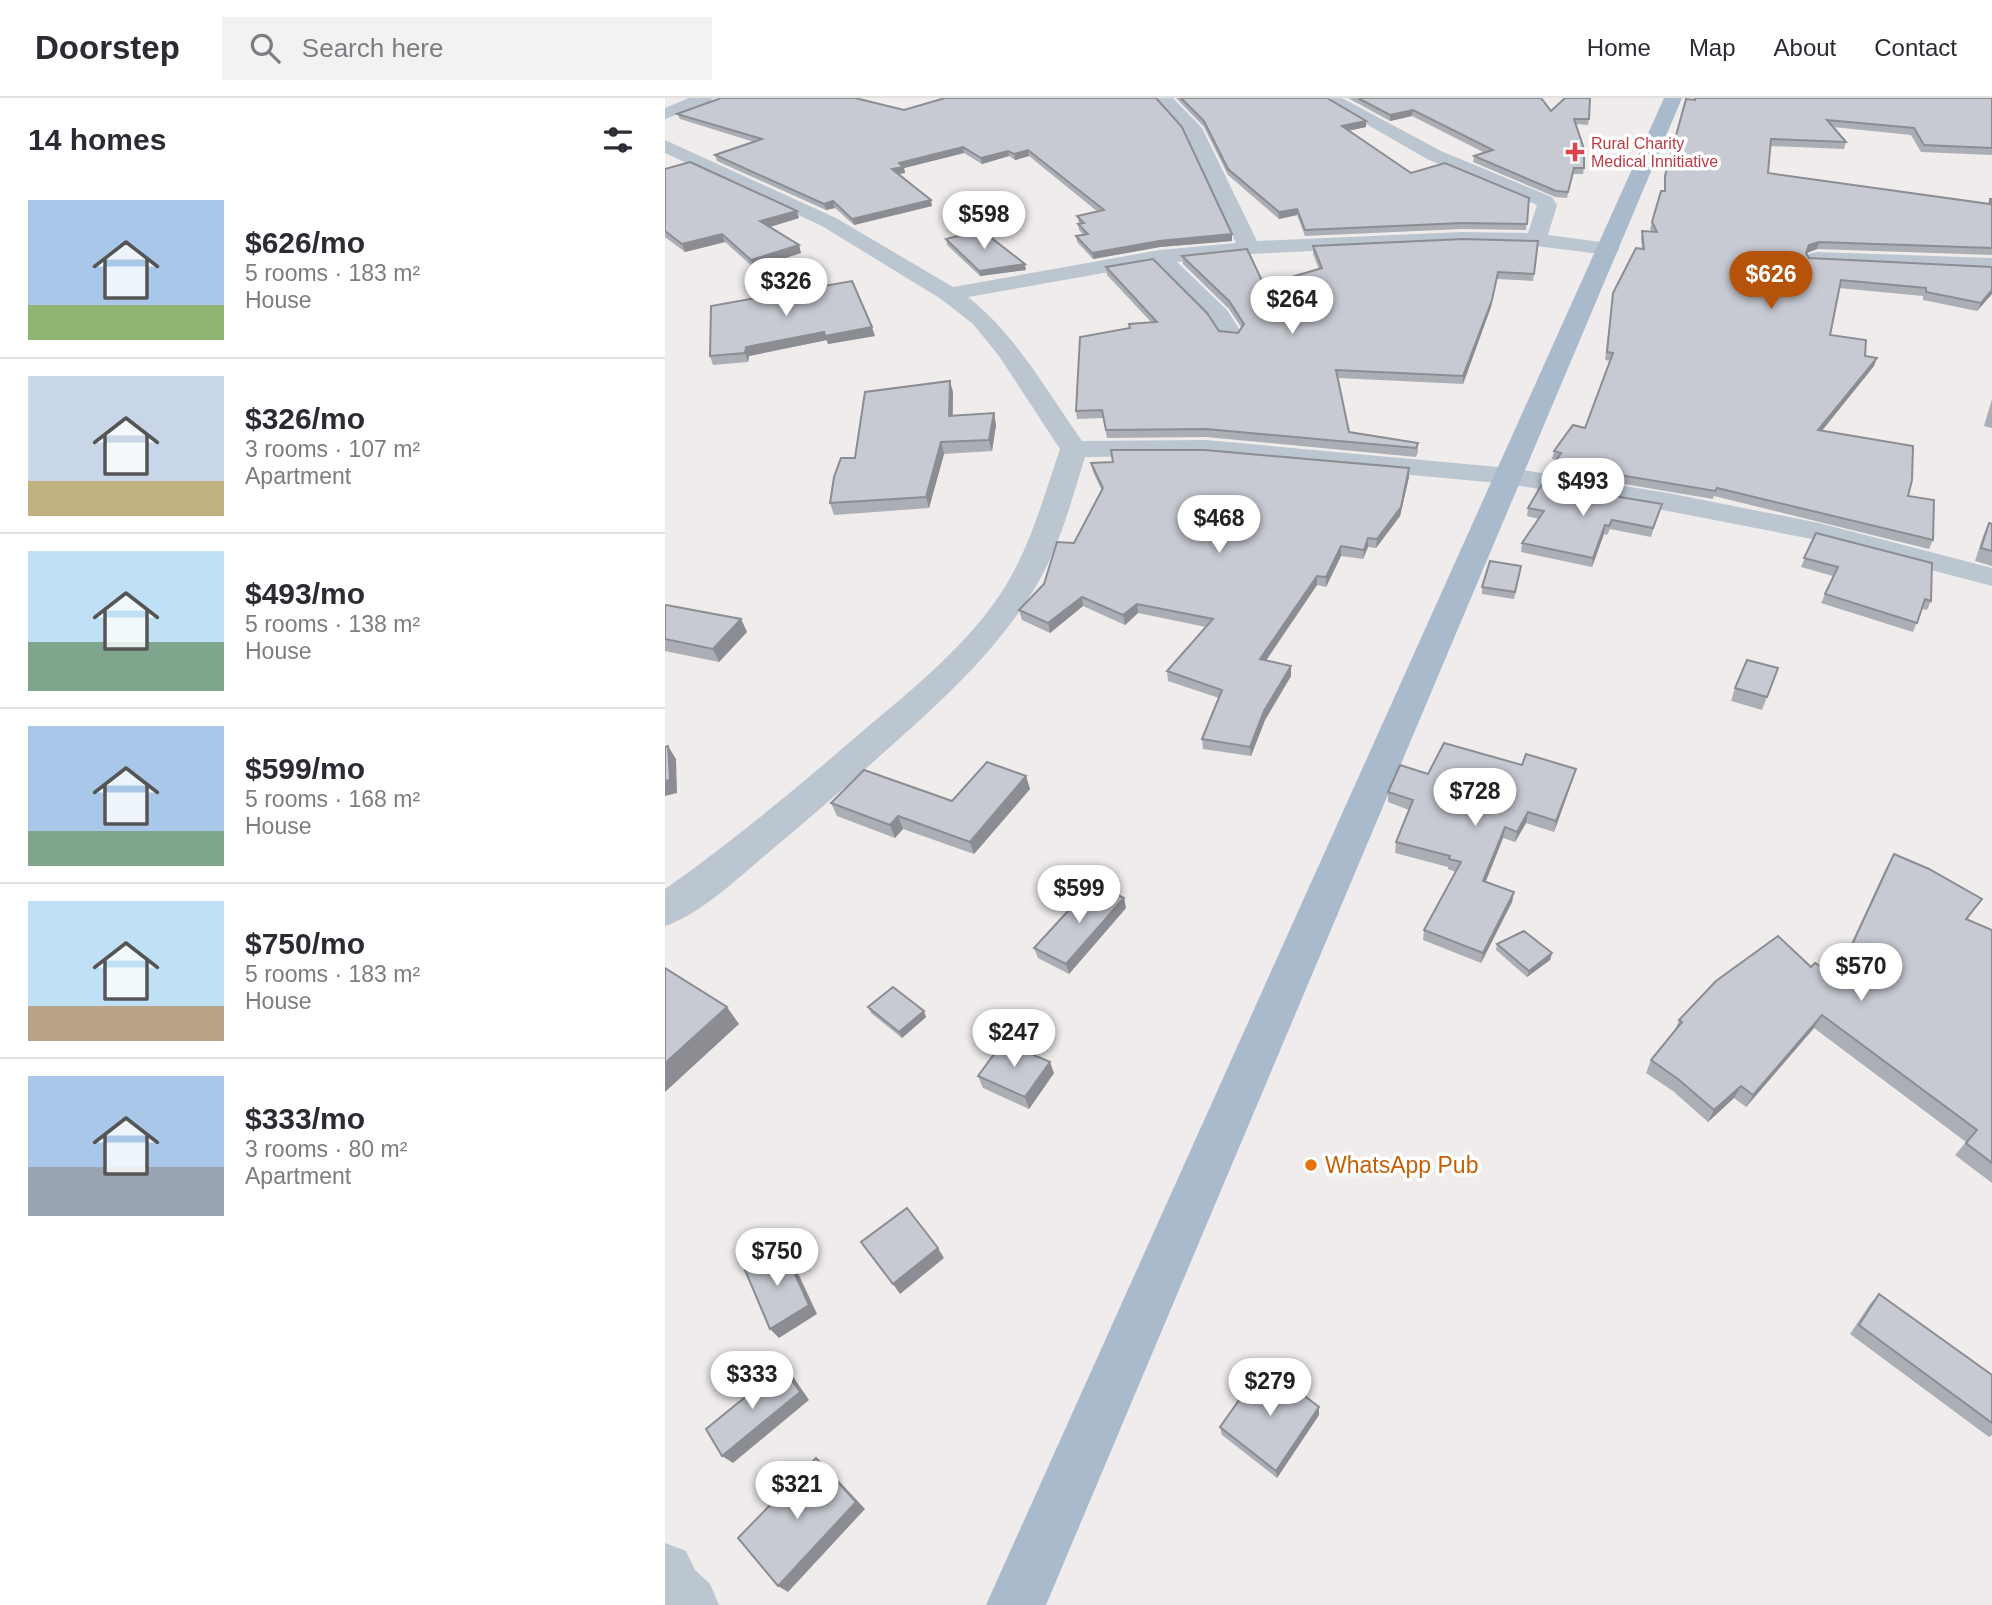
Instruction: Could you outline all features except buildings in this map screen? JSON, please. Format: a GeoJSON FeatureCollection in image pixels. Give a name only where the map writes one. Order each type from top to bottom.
{"type":"FeatureCollection","features":[{"type":"Feature","properties":{"kind":"main road"},"geometry":{"type":"LineString","coordinates":[[1016,1605],[1673,98]]}},
{"type":"Feature","properties":{"kind":"street"},"geometry":{"type":"LineString","coordinates":[[665,114],[704,98]]}},
{"type":"Feature","properties":{"kind":"street"},"geometry":{"type":"LineString","coordinates":[[1163,98],[1193,128],[1207,153],[1249,248]]}},
{"type":"Feature","properties":{"kind":"street"},"geometry":{"type":"LineString","coordinates":[[1337,102],[1434,155],[1545,201],[1547,205],[1536,240]]}},
{"type":"Feature","properties":{"kind":"street"},"geometry":{"type":"LineString","coordinates":[[665,146],[829,222],[949,294],[981,319],[1008,352],[1074,449]]}},
{"type":"Feature","properties":{"kind":"street"},"geometry":{"type":"LineString","coordinates":[[949,294],[1160,257],[1249,248],[1462,238],[1536,240],[1608,249]]}},
{"type":"Feature","properties":{"kind":"street"},"geometry":{"type":"LineString","coordinates":[[1160,257],[1219,315],[1230,332]]}},
{"type":"Feature","properties":{"kind":"street"},"geometry":{"type":"LineString","coordinates":[[1817,259],[1992,265]]}},
{"type":"Feature","properties":{"kind":"street"},"geometry":{"type":"LineString","coordinates":[[1074,449],[1206,449],[1509,476],[1668,502],[1819,532],[1992,577]]}},
{"type":"Feature","properties":{"kind":"street"},"geometry":{"type":"LineString","coordinates":[[665,910],[722,870],[841,770],[942,681],[989,629],[1033,565],[1074,449]]}},
{"type":"Feature","properties":{"kind":"street"},"geometry":{"type":"LineString","coordinates":[[665,1572],[674,1591],[689,1605]]}},
{"type":"Feature","properties":{"kind":"place","name":"Rural Charity Medical Innitiative"},"geometry":{"type":"Point","coordinates":[1575,152]}},
{"type":"Feature","properties":{"kind":"place","name":"WhatsApp Pub"},"geometry":{"type":"Point","coordinates":[1311,1165]}}]}
